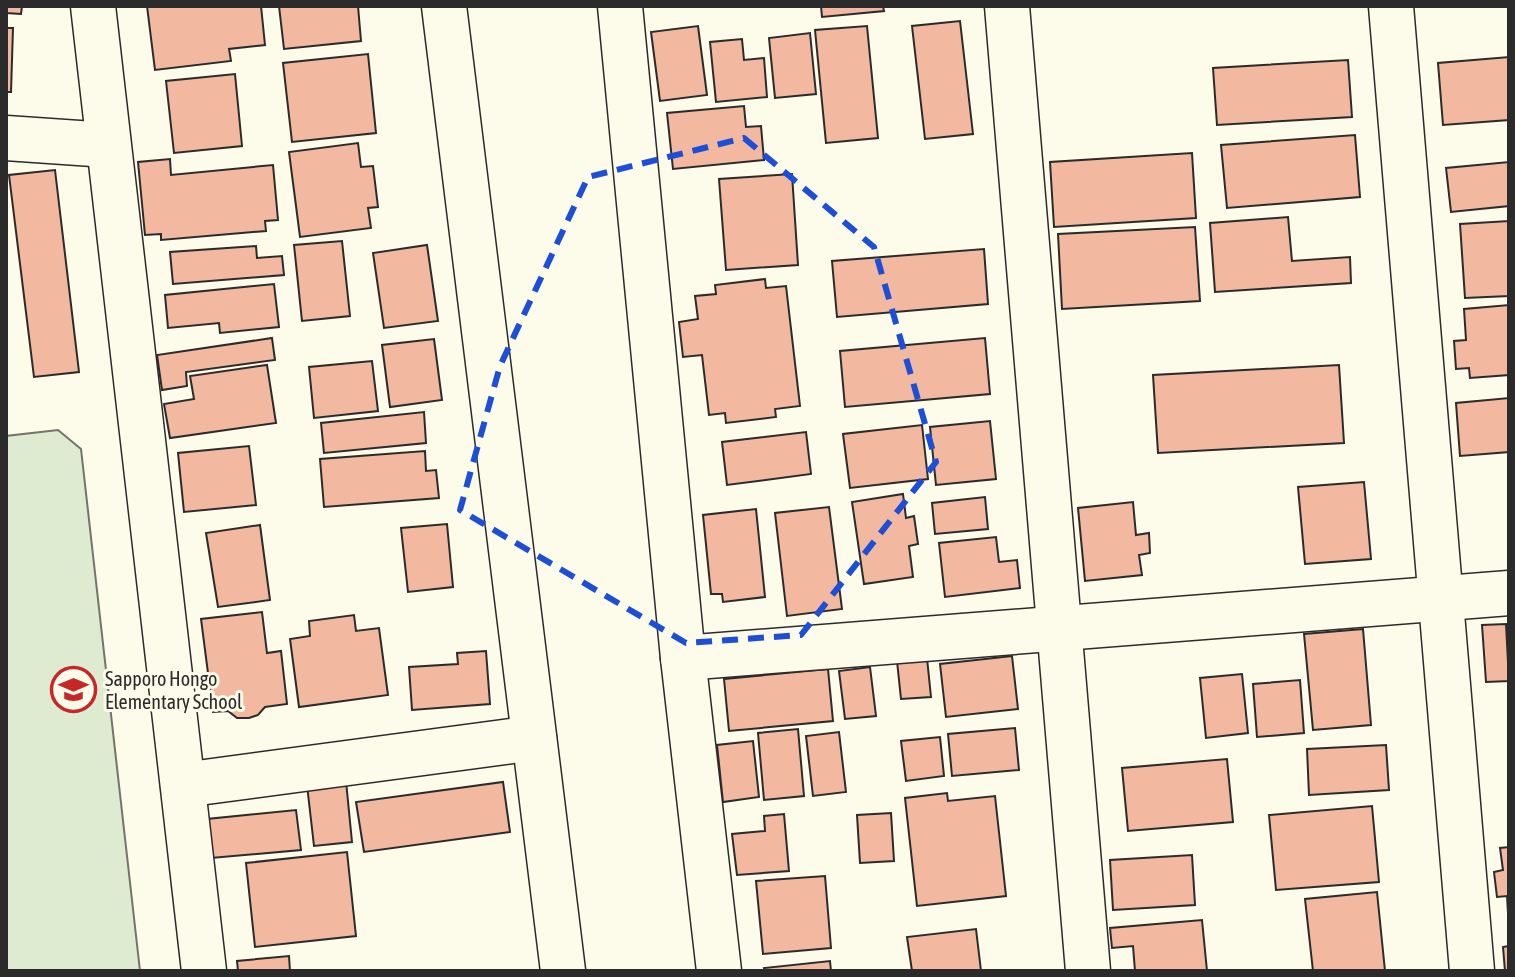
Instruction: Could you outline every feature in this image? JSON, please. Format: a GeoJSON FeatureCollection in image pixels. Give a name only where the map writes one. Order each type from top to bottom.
{"type":"FeatureCollection","features":[{"type":"Feature","properties":{"kind":"street"},"geometry":{"type":"LineString","coordinates":[[93,6],[204,971]]}},
{"type":"Feature","properties":{"kind":"street"},"geometry":{"type":"LineString","coordinates":[[444,6],[563,971]]}},
{"type":"Feature","properties":{"kind":"street"},"geometry":{"type":"LineString","coordinates":[[620,6],[683,658],[719,971]]}},
{"type":"Feature","properties":{"kind":"street"},"geometry":{"type":"LineString","coordinates":[[1007,6],[1088,971]]}},
{"type":"Feature","properties":{"kind":"street"},"geometry":{"type":"LineString","coordinates":[[1391,6],[1472,971]]}},
{"type":"Feature","properties":{"kind":"street"},"geometry":{"type":"LineString","coordinates":[[6,138],[108,145]]}},
{"type":"Feature","properties":{"kind":"street"},"geometry":{"type":"LineString","coordinates":[[683,658],[1509,593]]}},
{"type":"Feature","properties":{"kind":"street"},"geometry":{"type":"LineString","coordinates":[[183,785],[534,738]]}},
{"type":"Feature","properties":{"kind":"highlighted area"},"geometry":{"type":"Polygon","coordinates":[[[744,138],[874,247],[936,462],[801,635],[686,643],[460,510],[500,366],[588,177],[744,138]]]}},
{"type":"Feature","properties":{"kind":"green space","name":"Sapporo Hongo Elementary School"},"geometry":{"type":"Polygon","coordinates":[[[58,430],[81,449],[140,971],[6,971],[6,436],[58,430]]]}},
{"type":"Feature","properties":{"kind":"building"},"geometry":{"type":"Polygon","coordinates":[[[6,6],[22,6],[21,14],[6,13],[6,6]]]}},
{"type":"Feature","properties":{"kind":"building"},"geometry":{"type":"Polygon","coordinates":[[[147,6],[261,6],[265,45],[229,49],[231,61],[155,70],[147,6]]]}},
{"type":"Feature","properties":{"kind":"building"},"geometry":{"type":"Polygon","coordinates":[[[279,6],[358,6],[361,41],[284,49],[279,6]]]}},
{"type":"Feature","properties":{"kind":"building"},"geometry":{"type":"Polygon","coordinates":[[[821,6],[883,6],[884,11],[822,17],[821,6]]]}},
{"type":"Feature","properties":{"kind":"building"},"geometry":{"type":"Polygon","coordinates":[[[960,21],[973,134],[925,139],[912,26],[960,21]]]}},
{"type":"Feature","properties":{"kind":"building"},"geometry":{"type":"Polygon","coordinates":[[[698,26],[707,95],[660,101],[651,32],[698,26]]]}},
{"type":"Feature","properties":{"kind":"building"},"geometry":{"type":"Polygon","coordinates":[[[867,26],[878,138],[826,143],[815,30],[867,26]]]}},
{"type":"Feature","properties":{"kind":"building"},"geometry":{"type":"Polygon","coordinates":[[[6,28],[13,28],[11,92],[6,92],[6,28]]]}},
{"type":"Feature","properties":{"kind":"building"},"geometry":{"type":"Polygon","coordinates":[[[810,33],[816,94],[775,98],[769,38],[810,33]]]}},
{"type":"Feature","properties":{"kind":"building"},"geometry":{"type":"Polygon","coordinates":[[[742,39],[744,60],[764,58],[767,97],[716,102],[710,42],[742,39]]]}},
{"type":"Feature","properties":{"kind":"building"},"geometry":{"type":"Polygon","coordinates":[[[368,54],[376,133],[292,142],[283,63],[368,54]]]}},
{"type":"Feature","properties":{"kind":"building"},"geometry":{"type":"Polygon","coordinates":[[[1509,57],[1509,120],[1443,125],[1438,63],[1509,57]]]}},
{"type":"Feature","properties":{"kind":"building"},"geometry":{"type":"Polygon","coordinates":[[[1348,60],[1352,117],[1217,125],[1213,68],[1348,60]]]}},
{"type":"Feature","properties":{"kind":"building"},"geometry":{"type":"Polygon","coordinates":[[[235,74],[242,146],[174,153],[166,81],[235,74]]]}},
{"type":"Feature","properties":{"kind":"building"},"geometry":{"type":"Polygon","coordinates":[[[744,106],[746,127],[761,126],[764,160],[673,169],[667,113],[744,106]]]}},
{"type":"Feature","properties":{"kind":"building"},"geometry":{"type":"Polygon","coordinates":[[[1355,135],[1360,197],[1227,208],[1221,145],[1355,135]]]}},
{"type":"Feature","properties":{"kind":"building"},"geometry":{"type":"Polygon","coordinates":[[[358,143],[361,167],[373,166],[378,207],[368,208],[371,228],[300,237],[289,152],[358,143]]]}},
{"type":"Feature","properties":{"kind":"building"},"geometry":{"type":"Polygon","coordinates":[[[1192,153],[1196,218],[1054,227],[1050,162],[1192,153]]]}},
{"type":"Feature","properties":{"kind":"building"},"geometry":{"type":"Polygon","coordinates":[[[170,159],[171,175],[273,165],[278,220],[265,221],[266,231],[161,240],[161,234],[145,235],[138,162],[170,159]]]}},
{"type":"Feature","properties":{"kind":"building"},"geometry":{"type":"Polygon","coordinates":[[[1509,162],[1509,206],[1451,212],[1446,168],[1509,162]]]}},
{"type":"Feature","properties":{"kind":"building"},"geometry":{"type":"Polygon","coordinates":[[[55,170],[79,372],[34,377],[9,175],[55,170]]]}},
{"type":"Feature","properties":{"kind":"building"},"geometry":{"type":"Polygon","coordinates":[[[792,174],[798,265],[726,270],[719,179],[792,174]]]}},
{"type":"Feature","properties":{"kind":"building"},"geometry":{"type":"Polygon","coordinates":[[[1288,217],[1292,261],[1350,257],[1351,283],[1215,292],[1210,223],[1288,217]]]}},
{"type":"Feature","properties":{"kind":"building"},"geometry":{"type":"Polygon","coordinates":[[[1509,221],[1509,296],[1465,298],[1460,224],[1509,221]]]}},
{"type":"Feature","properties":{"kind":"building"},"geometry":{"type":"Polygon","coordinates":[[[1195,227],[1200,301],[1062,309],[1058,234],[1195,227]]]}},
{"type":"Feature","properties":{"kind":"building"},"geometry":{"type":"Polygon","coordinates":[[[342,241],[350,316],[302,321],[294,245],[342,241]]]}},
{"type":"Feature","properties":{"kind":"building"},"geometry":{"type":"Polygon","coordinates":[[[427,245],[438,321],[384,328],[373,253],[427,245]]]}},
{"type":"Feature","properties":{"kind":"building"},"geometry":{"type":"Polygon","coordinates":[[[256,246],[257,258],[282,256],[284,275],[173,284],[170,252],[256,246]]]}},
{"type":"Feature","properties":{"kind":"building"},"geometry":{"type":"Polygon","coordinates":[[[984,249],[988,304],[837,317],[832,261],[984,249]]]}},
{"type":"Feature","properties":{"kind":"building"},"geometry":{"type":"Polygon","coordinates":[[[765,279],[766,288],[786,286],[800,406],[775,409],[776,417],[726,423],[725,413],[709,415],[702,355],[683,357],[679,322],[698,319],[695,296],[716,294],[715,285],[765,279]]]}},
{"type":"Feature","properties":{"kind":"building"},"geometry":{"type":"Polygon","coordinates":[[[274,284],[279,327],[220,333],[219,323],[168,328],[165,295],[274,284]]]}},
{"type":"Feature","properties":{"kind":"building"},"geometry":{"type":"Polygon","coordinates":[[[1509,305],[1509,375],[1470,378],[1469,368],[1456,369],[1454,341],[1466,340],[1464,309],[1509,305]]]}},
{"type":"Feature","properties":{"kind":"building"},"geometry":{"type":"Polygon","coordinates":[[[272,338],[275,360],[186,372],[187,386],[162,390],[157,355],[272,338]]]}},
{"type":"Feature","properties":{"kind":"building"},"geometry":{"type":"Polygon","coordinates":[[[985,338],[990,394],[845,407],[840,351],[985,338]]]}},
{"type":"Feature","properties":{"kind":"building"},"geometry":{"type":"Polygon","coordinates":[[[434,339],[442,400],[390,407],[382,345],[434,339]]]}},
{"type":"Feature","properties":{"kind":"building"},"geometry":{"type":"Polygon","coordinates":[[[372,361],[378,411],[314,418],[309,367],[372,361]]]}},
{"type":"Feature","properties":{"kind":"building"},"geometry":{"type":"Polygon","coordinates":[[[267,365],[276,423],[170,438],[164,404],[194,399],[190,376],[267,365]]]}},
{"type":"Feature","properties":{"kind":"building"},"geometry":{"type":"Polygon","coordinates":[[[1339,365],[1344,443],[1158,453],[1153,375],[1339,365]]]}},
{"type":"Feature","properties":{"kind":"building"},"geometry":{"type":"Polygon","coordinates":[[[1509,398],[1509,452],[1460,456],[1456,403],[1509,398]]]}},
{"type":"Feature","properties":{"kind":"building"},"geometry":{"type":"Polygon","coordinates":[[[424,412],[426,443],[324,453],[321,423],[424,412]]]}},
{"type":"Feature","properties":{"kind":"building"},"geometry":{"type":"Polygon","coordinates":[[[990,421],[996,479],[936,485],[930,427],[990,421]]]}},
{"type":"Feature","properties":{"kind":"building"},"geometry":{"type":"Polygon","coordinates":[[[922,425],[928,479],[850,488],[843,434],[922,425]]]}},
{"type":"Feature","properties":{"kind":"building"},"geometry":{"type":"Polygon","coordinates":[[[806,432],[811,474],[727,485],[722,442],[806,432]]]}},
{"type":"Feature","properties":{"kind":"building"},"geometry":{"type":"Polygon","coordinates":[[[249,446],[256,505],[184,512],[178,453],[249,446]]]}},
{"type":"Feature","properties":{"kind":"building"},"geometry":{"type":"Polygon","coordinates":[[[425,451],[426,471],[436,470],[439,498],[324,507],[320,459],[425,451]]]}},
{"type":"Feature","properties":{"kind":"building"},"geometry":{"type":"Polygon","coordinates":[[[1364,482],[1371,559],[1305,564],[1298,487],[1364,482]]]}},
{"type":"Feature","properties":{"kind":"building"},"geometry":{"type":"Polygon","coordinates":[[[903,494],[906,518],[914,516],[918,544],[909,546],[913,577],[864,584],[852,502],[903,494]]]}},
{"type":"Feature","properties":{"kind":"building"},"geometry":{"type":"Polygon","coordinates":[[[985,497],[988,529],[935,534],[932,503],[985,497]]]}},
{"type":"Feature","properties":{"kind":"building"},"geometry":{"type":"Polygon","coordinates":[[[1133,502],[1136,535],[1149,533],[1150,553],[1139,555],[1142,575],[1085,581],[1078,508],[1133,502]]]}},
{"type":"Feature","properties":{"kind":"building"},"geometry":{"type":"Polygon","coordinates":[[[829,507],[842,609],[787,616],[775,513],[829,507]]]}},
{"type":"Feature","properties":{"kind":"building"},"geometry":{"type":"Polygon","coordinates":[[[756,509],[765,597],[723,602],[722,594],[711,594],[703,515],[756,509]]]}},
{"type":"Feature","properties":{"kind":"building"},"geometry":{"type":"Polygon","coordinates":[[[447,524],[453,587],[408,592],[401,528],[447,524]]]}},
{"type":"Feature","properties":{"kind":"building"},"geometry":{"type":"Polygon","coordinates":[[[260,525],[270,600],[218,607],[206,533],[260,525]]]}},
{"type":"Feature","properties":{"kind":"building"},"geometry":{"type":"Polygon","coordinates":[[[996,537],[999,562],[1017,560],[1020,588],[945,597],[939,543],[996,537]]]}},
{"type":"Feature","properties":{"kind":"building"},"geometry":{"type":"Polygon","coordinates":[[[262,612],[267,653],[281,651],[287,704],[265,707],[258,715],[249,718],[237,718],[228,711],[213,712],[201,619],[262,612]]]}},
{"type":"Feature","properties":{"kind":"building"},"geometry":{"type":"Polygon","coordinates":[[[354,615],[356,631],[379,628],[388,695],[299,707],[290,639],[310,636],[309,621],[354,615]]]}},
{"type":"Feature","properties":{"kind":"building"},"geometry":{"type":"Polygon","coordinates":[[[1506,624],[1509,681],[1486,682],[1482,625],[1506,624]]]}},
{"type":"Feature","properties":{"kind":"building"},"geometry":{"type":"Polygon","coordinates":[[[1363,629],[1371,725],[1313,730],[1304,634],[1363,629]]]}},
{"type":"Feature","properties":{"kind":"building"},"geometry":{"type":"Polygon","coordinates":[[[486,651],[490,704],[412,710],[409,667],[458,664],[457,653],[486,651]]]}},
{"type":"Feature","properties":{"kind":"building"},"geometry":{"type":"Polygon","coordinates":[[[1012,656],[1018,709],[946,717],[940,664],[1012,656]]]}},
{"type":"Feature","properties":{"kind":"building"},"geometry":{"type":"Polygon","coordinates":[[[927,658],[931,697],[901,699],[897,661],[927,658]]]}},
{"type":"Feature","properties":{"kind":"building"},"geometry":{"type":"Polygon","coordinates":[[[870,667],[876,716],[845,719],[839,671],[870,667]]]}},
{"type":"Feature","properties":{"kind":"building"},"geometry":{"type":"Polygon","coordinates":[[[828,669],[833,721],[729,731],[724,679],[828,669]]]}},
{"type":"Feature","properties":{"kind":"building"},"geometry":{"type":"Polygon","coordinates":[[[1242,674],[1248,733],[1206,738],[1200,678],[1242,674]]]}},
{"type":"Feature","properties":{"kind":"building"},"geometry":{"type":"Polygon","coordinates":[[[1300,680],[1304,733],[1257,737],[1253,684],[1300,680]]]}},
{"type":"Feature","properties":{"kind":"building"},"geometry":{"type":"Polygon","coordinates":[[[1015,728],[1019,770],[952,776],[948,734],[1015,728]]]}},
{"type":"Feature","properties":{"kind":"building"},"geometry":{"type":"Polygon","coordinates":[[[798,729],[804,796],[764,800],[758,733],[798,729]]]}},
{"type":"Feature","properties":{"kind":"building"},"geometry":{"type":"Polygon","coordinates":[[[839,732],[846,792],[813,796],[806,736],[839,732]]]}},
{"type":"Feature","properties":{"kind":"building"},"geometry":{"type":"Polygon","coordinates":[[[940,737],[944,776],[906,781],[901,741],[940,737]]]}},
{"type":"Feature","properties":{"kind":"building"},"geometry":{"type":"Polygon","coordinates":[[[753,741],[759,797],[723,802],[717,745],[753,741]]]}},
{"type":"Feature","properties":{"kind":"building"},"geometry":{"type":"Polygon","coordinates":[[[1386,745],[1389,790],[1309,795],[1307,749],[1386,745]]]}},
{"type":"Feature","properties":{"kind":"building"},"geometry":{"type":"Polygon","coordinates":[[[1227,759],[1233,822],[1128,831],[1122,768],[1227,759]]]}},
{"type":"Feature","properties":{"kind":"building"},"geometry":{"type":"Polygon","coordinates":[[[346,781],[352,842],[314,846],[307,785],[346,781]]]}},
{"type":"Feature","properties":{"kind":"building"},"geometry":{"type":"Polygon","coordinates":[[[503,782],[510,832],[364,852],[356,802],[503,782]]]}},
{"type":"Feature","properties":{"kind":"building"},"geometry":{"type":"Polygon","coordinates":[[[947,793],[948,801],[995,796],[1006,896],[917,906],[905,798],[947,793]]]}},
{"type":"Feature","properties":{"kind":"building"},"geometry":{"type":"Polygon","coordinates":[[[1372,806],[1379,882],[1276,890],[1269,815],[1372,806]]]}},
{"type":"Feature","properties":{"kind":"building"},"geometry":{"type":"Polygon","coordinates":[[[296,810],[301,850],[211,858],[207,819],[296,810]]]}},
{"type":"Feature","properties":{"kind":"building"},"geometry":{"type":"Polygon","coordinates":[[[891,813],[894,861],[860,863],[857,815],[891,813]]]}},
{"type":"Feature","properties":{"kind":"building"},"geometry":{"type":"Polygon","coordinates":[[[784,814],[789,871],[737,875],[732,834],[765,831],[764,816],[784,814]]]}},
{"type":"Feature","properties":{"kind":"building"},"geometry":{"type":"Polygon","coordinates":[[[1509,847],[1508,913],[1507,896],[1497,897],[1494,872],[1503,870],[1500,848],[1509,847]]]}},
{"type":"Feature","properties":{"kind":"building"},"geometry":{"type":"Polygon","coordinates":[[[347,852],[356,936],[255,947],[246,863],[347,852]]]}},
{"type":"Feature","properties":{"kind":"building"},"geometry":{"type":"Polygon","coordinates":[[[1192,855],[1195,905],[1113,910],[1110,860],[1192,855]]]}},
{"type":"Feature","properties":{"kind":"building"},"geometry":{"type":"Polygon","coordinates":[[[825,876],[831,948],[763,954],[756,881],[825,876]]]}},
{"type":"Feature","properties":{"kind":"building"},"geometry":{"type":"Polygon","coordinates":[[[1377,892],[1385,971],[1313,971],[1305,899],[1377,892]]]}},
{"type":"Feature","properties":{"kind":"building"},"geometry":{"type":"Polygon","coordinates":[[[1202,920],[1207,971],[1135,971],[1133,946],[1112,948],[1110,928],[1202,920]]]}},
{"type":"Feature","properties":{"kind":"building"},"geometry":{"type":"Polygon","coordinates":[[[976,929],[981,971],[912,971],[907,937],[976,929]]]}},
{"type":"Feature","properties":{"kind":"building"},"geometry":{"type":"Polygon","coordinates":[[[1509,946],[1509,971],[1505,971],[1503,947],[1509,946]]]}},
{"type":"Feature","properties":{"kind":"building"},"geometry":{"type":"Polygon","coordinates":[[[289,956],[290,971],[238,971],[237,961],[289,956]]]}},
{"type":"Feature","properties":{"kind":"building"},"geometry":{"type":"Polygon","coordinates":[[[830,961],[831,971],[765,971],[764,968],[830,961]]]}},
{"type":"Feature","properties":{"kind":"place","name":"Sapporo Hongo Elementary School"},"geometry":{"type":"Point","coordinates":[74,689]}}]}
